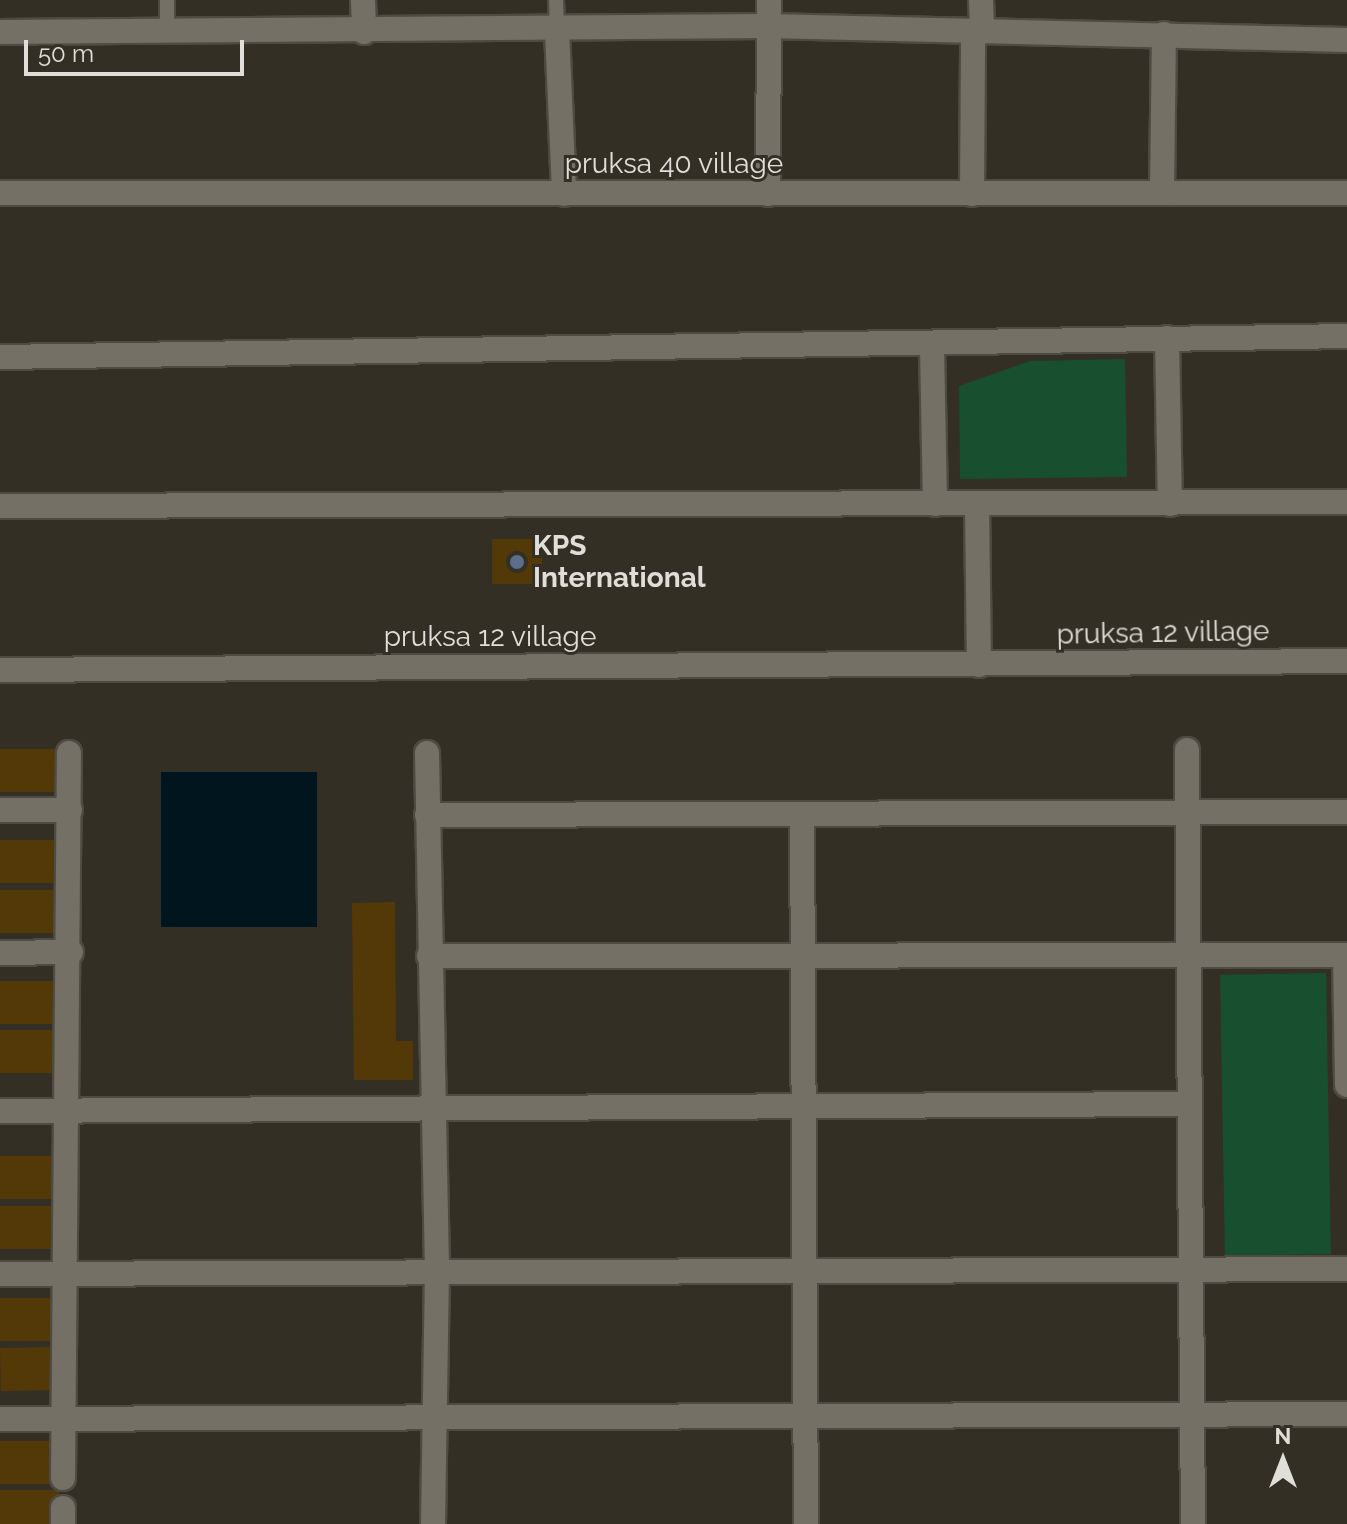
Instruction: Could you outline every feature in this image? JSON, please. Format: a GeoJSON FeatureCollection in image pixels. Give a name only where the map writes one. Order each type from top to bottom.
{"type":"FeatureCollection","features":[{"type":"Feature","properties":{"kind":"street"},"geometry":{"type":"LineString","coordinates":[[363,0],[364,32]]}},
{"type":"Feature","properties":{"kind":"street"},"geometry":{"type":"LineString","coordinates":[[768,194],[769,0]]}},
{"type":"Feature","properties":{"kind":"street"},"geometry":{"type":"LineString","coordinates":[[972,194],[981,0]]}},
{"type":"Feature","properties":{"kind":"street"},"geometry":{"type":"LineString","coordinates":[[0,32],[557,31],[769,26],[1347,40]]}},
{"type":"Feature","properties":{"kind":"street"},"geometry":{"type":"LineString","coordinates":[[557,31],[564,194]]}},
{"type":"Feature","properties":{"kind":"street"},"geometry":{"type":"LineString","coordinates":[[1162,193],[1164,34]]}},
{"type":"Feature","properties":{"kind":"street","name":"pruksa 40 village"},"geometry":{"type":"LineString","coordinates":[[0,193],[1347,193]]}},
{"type":"Feature","properties":{"kind":"street"},"geometry":{"type":"LineString","coordinates":[[0,357],[932,347],[1167,338],[1347,336]]}},
{"type":"Feature","properties":{"kind":"street"},"geometry":{"type":"LineString","coordinates":[[1167,338],[1170,504]]}},
{"type":"Feature","properties":{"kind":"street"},"geometry":{"type":"LineString","coordinates":[[932,347],[935,504]]}},
{"type":"Feature","properties":{"kind":"street"},"geometry":{"type":"LineString","coordinates":[[0,506],[1347,502]]}},
{"type":"Feature","properties":{"kind":"street"},"geometry":{"type":"LineString","coordinates":[[977,504],[979,665]]}},
{"type":"Feature","properties":{"kind":"street","name":"pruksa 12 village"},"geometry":{"type":"LineString","coordinates":[[0,670],[1347,661]]}},
{"type":"Feature","properties":{"kind":"street"},"geometry":{"type":"LineString","coordinates":[[1187,750],[1193,1524]]}},
{"type":"Feature","properties":{"kind":"street"},"geometry":{"type":"LineString","coordinates":[[63,1478],[63,1273],[70,1113],[69,753]]}},
{"type":"Feature","properties":{"kind":"street"},"geometry":{"type":"LineString","coordinates":[[427,753],[430,1108],[437,1270],[433,1524]]}},
{"type":"Feature","properties":{"kind":"street"},"geometry":{"type":"LineString","coordinates":[[0,810],[70,810]]}},
{"type":"Feature","properties":{"kind":"street"},"geometry":{"type":"LineString","coordinates":[[427,815],[1347,812]]}},
{"type":"Feature","properties":{"kind":"street"},"geometry":{"type":"LineString","coordinates":[[802,814],[801,1109],[806,1524]]}},
{"type":"Feature","properties":{"kind":"street"},"geometry":{"type":"LineString","coordinates":[[0,953],[71,952]]}},
{"type":"Feature","properties":{"kind":"street"},"geometry":{"type":"LineString","coordinates":[[429,956],[1346,955],[1347,1085]]}},
{"type":"Feature","properties":{"kind":"street"},"geometry":{"type":"LineString","coordinates":[[0,1111],[801,1109],[1190,1104]]}},
{"type":"Feature","properties":{"kind":"street"},"geometry":{"type":"LineString","coordinates":[[0,1274],[1347,1269]]}},
{"type":"Feature","properties":{"kind":"street"},"geometry":{"type":"LineString","coordinates":[[0,1419],[1347,1414]]}},
{"type":"Feature","properties":{"kind":"lane"},"geometry":{"type":"LineString","coordinates":[[167,0],[167,32]]}},
{"type":"Feature","properties":{"kind":"lane"},"geometry":{"type":"LineString","coordinates":[[556,0],[557,31]]}},
{"type":"Feature","properties":{"kind":"green space"},"geometry":{"type":"Polygon","coordinates":[[[1125,359],[1127,477],[960,479],[959,386],[1030,361],[1125,359]]]}},
{"type":"Feature","properties":{"kind":"green space"},"geometry":{"type":"Polygon","coordinates":[[[1326,973],[1331,1254],[1225,1256],[1220,975],[1326,973]]]}},
{"type":"Feature","properties":{"kind":"water"},"geometry":{"type":"Polygon","coordinates":[[[161,772],[317,772],[317,927],[161,927],[161,772]]]}},
{"type":"Feature","properties":{"kind":"building","name":"KPS International"},"geometry":{"type":"Polygon","coordinates":[[[492,539],[542,539],[542,584],[492,584],[492,539]]]}},
{"type":"Feature","properties":{"kind":"building"},"geometry":{"type":"Polygon","coordinates":[[[0,749],[55,749],[55,792],[0,792],[0,749]]]}},
{"type":"Feature","properties":{"kind":"building"},"geometry":{"type":"Polygon","coordinates":[[[0,840],[57,840],[57,883],[0,883],[0,840]]]}},
{"type":"Feature","properties":{"kind":"building"},"geometry":{"type":"Polygon","coordinates":[[[0,890],[59,890],[59,933],[0,933],[0,890]]]}},
{"type":"Feature","properties":{"kind":"building"},"geometry":{"type":"Polygon","coordinates":[[[395,902],[396,1041],[413,1041],[413,1080],[354,1080],[352,903],[395,902]]]}},
{"type":"Feature","properties":{"kind":"building"},"geometry":{"type":"Polygon","coordinates":[[[0,981],[59,981],[59,1024],[0,1024],[0,981]]]}},
{"type":"Feature","properties":{"kind":"building"},"geometry":{"type":"Polygon","coordinates":[[[0,1030],[58,1030],[58,1073],[0,1073],[0,1030]]]}},
{"type":"Feature","properties":{"kind":"building"},"geometry":{"type":"Polygon","coordinates":[[[0,1156],[57,1156],[57,1199],[0,1199],[0,1156]]]}},
{"type":"Feature","properties":{"kind":"building"},"geometry":{"type":"Polygon","coordinates":[[[0,1206],[56,1206],[56,1249],[0,1249],[0,1206]]]}},
{"type":"Feature","properties":{"kind":"building"},"geometry":{"type":"Polygon","coordinates":[[[0,1298],[57,1298],[57,1341],[0,1341],[0,1298]]]}},
{"type":"Feature","properties":{"kind":"building"},"geometry":{"type":"Polygon","coordinates":[[[58,1347],[59,1390],[1,1391],[0,1348],[58,1347]]]}},
{"type":"Feature","properties":{"kind":"building"},"geometry":{"type":"Polygon","coordinates":[[[0,1441],[59,1441],[59,1484],[0,1484],[0,1441]]]}},
{"type":"Feature","properties":{"kind":"building"},"geometry":{"type":"Polygon","coordinates":[[[0,1490],[59,1490],[59,1524],[0,1524],[0,1490]]]}},
{"type":"Feature","properties":{"kind":"place","name":"KPS International"},"geometry":{"type":"Point","coordinates":[517,562]}}]}
